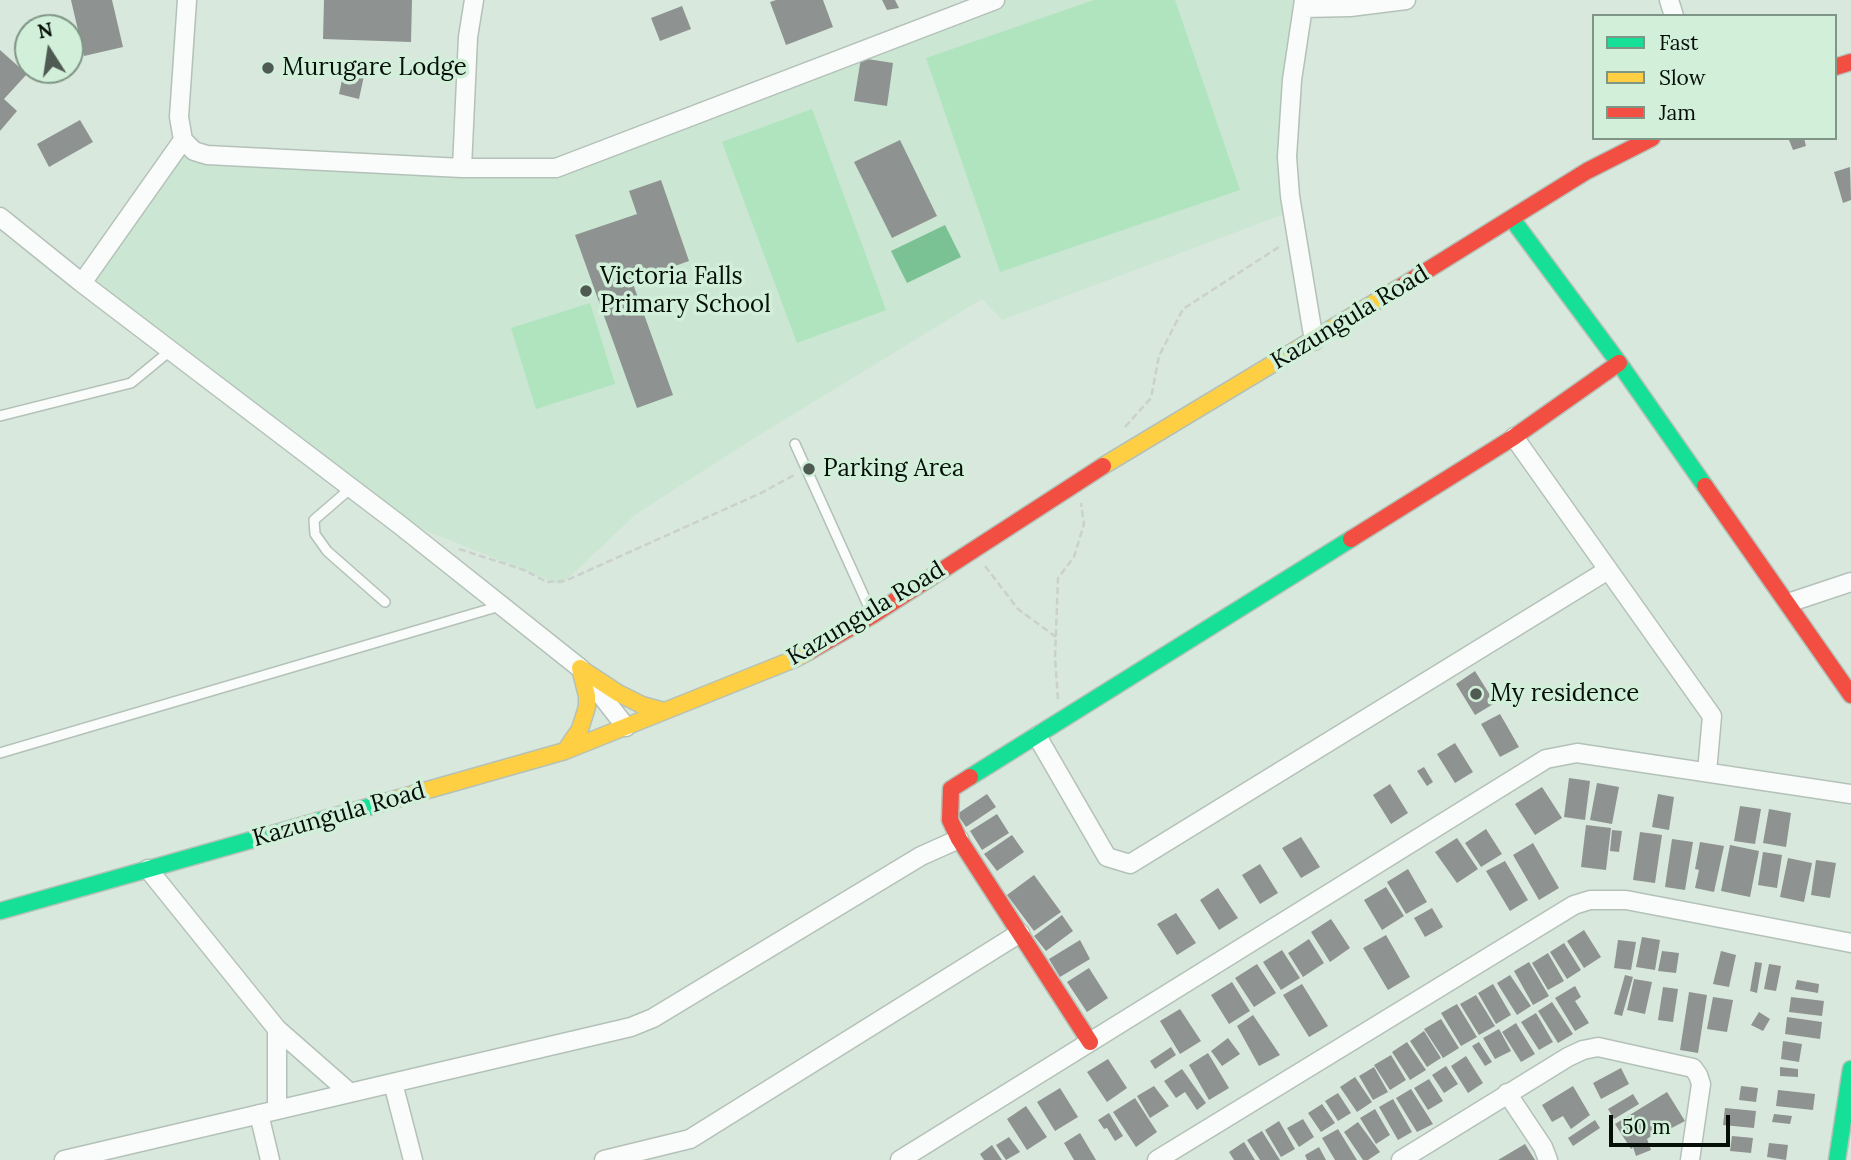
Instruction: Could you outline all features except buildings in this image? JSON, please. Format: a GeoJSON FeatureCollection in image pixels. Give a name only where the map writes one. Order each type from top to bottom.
{"type":"FeatureCollection","features":[{"type":"Feature","properties":{"kind":"main road","name":"Kazungula Road"},"geometry":{"type":"LineString","coordinates":[[0,911],[565,751],[797,658],[873,615],[1077,481],[1314,341],[1587,171],[1648,140]]}},
{"type":"Feature","properties":{"kind":"main road"},"geometry":{"type":"LineString","coordinates":[[1512,219],[1619,363],[1851,695]]}},
{"type":"Feature","properties":{"kind":"main road"},"geometry":{"type":"LineString","coordinates":[[1090,1042],[959,839],[950,820],[951,789],[1514,437],[1619,363]]}},
{"type":"Feature","properties":{"kind":"main road"},"geometry":{"type":"LineString","coordinates":[[580,668],[618,693],[642,705],[664,711]]}},
{"type":"Feature","properties":{"kind":"main road"},"geometry":{"type":"LineString","coordinates":[[565,751],[580,729],[587,707],[580,668]]}},
{"type":"Feature","properties":{"kind":"main road"},"geometry":{"type":"LineString","coordinates":[[1837,1160],[1851,1069]]}},
{"type":"Feature","properties":{"kind":"street"},"geometry":{"type":"LineString","coordinates":[[187,0],[180,130],[183,140],[194,151],[207,155],[462,168],[540,169],[569,165],[995,0]]}},
{"type":"Feature","properties":{"kind":"street"},"geometry":{"type":"LineString","coordinates":[[462,168],[468,37],[474,0]]}},
{"type":"Feature","properties":{"kind":"street"},"geometry":{"type":"LineString","coordinates":[[1314,341],[1290,195],[1287,157],[1292,80],[1304,4],[1350,7],[1406,0]]}},
{"type":"Feature","properties":{"kind":"street"},"geometry":{"type":"LineString","coordinates":[[82,283],[183,140]]}},
{"type":"Feature","properties":{"kind":"street"},"geometry":{"type":"LineString","coordinates":[[0,217],[82,283],[455,568],[580,668],[626,727]]}},
{"type":"Feature","properties":{"kind":"street"},"geometry":{"type":"LineString","coordinates":[[1514,437],[1712,716],[1707,772]]}},
{"type":"Feature","properties":{"kind":"street"},"geometry":{"type":"LineString","coordinates":[[1037,736],[1107,857],[1130,864],[1608,570]]}},
{"type":"Feature","properties":{"kind":"street"},"geometry":{"type":"LineString","coordinates":[[1788,603],[1850,585]]}},
{"type":"Feature","properties":{"kind":"street"},"geometry":{"type":"LineString","coordinates":[[900,1160],[1546,759],[1577,753],[1851,794]]}},
{"type":"Feature","properties":{"kind":"street"},"geometry":{"type":"LineString","coordinates":[[64,1160],[631,1027],[653,1018],[920,856],[959,839]]}},
{"type":"Feature","properties":{"kind":"street"},"geometry":{"type":"LineString","coordinates":[[148,869],[276,1029],[350,1093]]}},
{"type":"Feature","properties":{"kind":"street"},"geometry":{"type":"LineString","coordinates":[[1157,1160],[1574,905],[1590,900],[1626,900],[1851,943]]}},
{"type":"Feature","properties":{"kind":"street"},"geometry":{"type":"LineString","coordinates":[[604,1160],[690,1139],[1020,933]]}},
{"type":"Feature","properties":{"kind":"street"},"geometry":{"type":"LineString","coordinates":[[270,1160],[268,1112],[276,1029]]}},
{"type":"Feature","properties":{"kind":"street"},"geometry":{"type":"LineString","coordinates":[[1407,1158],[1507,1093],[1583,1050],[1598,1047],[1693,1068],[1701,1084],[1690,1160]]}},
{"type":"Feature","properties":{"kind":"street"},"geometry":{"type":"LineString","coordinates":[[393,1083],[412,1160]]}},
{"type":"Feature","properties":{"kind":"street"},"geometry":{"type":"LineString","coordinates":[[1507,1093],[1543,1147],[1548,1160]]}},
{"type":"Feature","properties":{"kind":"lane"},"geometry":{"type":"LineString","coordinates":[[0,416],[131,383],[171,350]]}},
{"type":"Feature","properties":{"kind":"lane"},"geometry":{"type":"LineString","coordinates":[[795,444],[873,615]]}},
{"type":"Feature","properties":{"kind":"lane"},"geometry":{"type":"LineString","coordinates":[[351,488],[314,520],[316,534],[327,551],[385,602]]}},
{"type":"Feature","properties":{"kind":"lane"},"geometry":{"type":"LineString","coordinates":[[0,753],[500,606]]}},
{"type":"Feature","properties":{"kind":"path"},"geometry":{"type":"LineString","coordinates":[[1121,432],[1151,398],[1159,356],[1183,309],[1297,235]]}},
{"type":"Feature","properties":{"kind":"path"},"geometry":{"type":"LineString","coordinates":[[459,549],[524,570],[547,582],[565,581],[761,493],[806,469]]}},
{"type":"Feature","properties":{"kind":"path"},"geometry":{"type":"LineString","coordinates":[[1059,722],[1055,658],[1058,578],[1074,557],[1084,524],[1077,481]]}},
{"type":"Feature","properties":{"kind":"path"},"geometry":{"type":"LineString","coordinates":[[972,550],[1018,609],[1056,637]]}},
{"type":"Feature","properties":{"kind":"shaded area","name":"Victoria Falls Primary School"},"geometry":{"type":"Polygon","coordinates":[[[995,0],[1304,0],[1292,211],[1002,320],[982,299],[636,514],[561,585],[427,531],[379,506],[82,283],[183,140],[194,151],[540,169],[995,0]]]}},
{"type":"Feature","properties":{"kind":"shaded area"},"geometry":{"type":"Polygon","coordinates":[[[1094,0],[1175,0],[1240,190],[1000,272],[926,58],[1094,0]]]}},
{"type":"Feature","properties":{"kind":"shaded area"},"geometry":{"type":"Polygon","coordinates":[[[812,109],[886,310],[797,343],[722,142],[812,109]]]}},
{"type":"Feature","properties":{"kind":"shaded area"},"geometry":{"type":"Polygon","coordinates":[[[945,225],[961,257],[907,283],[891,251],[945,225]]]}},
{"type":"Feature","properties":{"kind":"shaded area"},"geometry":{"type":"Polygon","coordinates":[[[590,303],[615,384],[536,409],[511,328],[590,303]]]}},
{"type":"Feature","properties":{"kind":"traffic: fast"},"geometry":{"type":"LineString","coordinates":[[1512,219],[1619,363],[1705,486]]}},
{"type":"Feature","properties":{"kind":"traffic: fast"},"geometry":{"type":"LineString","coordinates":[[970,777],[1351,539]]}},
{"type":"Feature","properties":{"kind":"traffic: fast"},"geometry":{"type":"LineString","coordinates":[[0,911],[382,803]]}},
{"type":"Feature","properties":{"kind":"traffic: fast"},"geometry":{"type":"LineString","coordinates":[[1837,1160],[1851,1069]]}},
{"type":"Feature","properties":{"kind":"traffic: slow"},"geometry":{"type":"LineString","coordinates":[[1103,466],[1402,286]]}},
{"type":"Feature","properties":{"kind":"traffic: slow"},"geometry":{"type":"LineString","coordinates":[[382,803],[565,751],[810,651]]}},
{"type":"Feature","properties":{"kind":"traffic: slow"},"geometry":{"type":"LineString","coordinates":[[580,668],[618,693],[642,705],[664,711]]}},
{"type":"Feature","properties":{"kind":"traffic: slow"},"geometry":{"type":"LineString","coordinates":[[565,751],[580,729],[587,707],[580,668]]}},
{"type":"Feature","properties":{"kind":"traffic: jam"},"geometry":{"type":"LineString","coordinates":[[1837,66],[1851,62]]}},
{"type":"Feature","properties":{"kind":"traffic: jam"},"geometry":{"type":"LineString","coordinates":[[1402,286],[1587,171],[1648,140]]}},
{"type":"Feature","properties":{"kind":"traffic: jam"},"geometry":{"type":"LineString","coordinates":[[1351,539],[1514,437],[1619,363]]}},
{"type":"Feature","properties":{"kind":"traffic: jam"},"geometry":{"type":"LineString","coordinates":[[810,651],[873,615],[1103,466]]}},
{"type":"Feature","properties":{"kind":"traffic: jam"},"geometry":{"type":"LineString","coordinates":[[1705,486],[1851,695]]}},
{"type":"Feature","properties":{"kind":"traffic: jam"},"geometry":{"type":"LineString","coordinates":[[970,777],[951,789],[950,820],[959,839],[1090,1042]]}},
{"type":"Feature","properties":{"kind":"place","name":"Murugare Lodge"},"geometry":{"type":"Point","coordinates":[268,68]}},
{"type":"Feature","properties":{"kind":"place","name":"Victoria Falls Primary School"},"geometry":{"type":"Point","coordinates":[586,291]}},
{"type":"Feature","properties":{"kind":"place","name":"Parking Area"},"geometry":{"type":"Point","coordinates":[809,469]}},
{"type":"Feature","properties":{"kind":"place","name":"My residence"},"geometry":{"type":"Point","coordinates":[1476,694]}}]}
